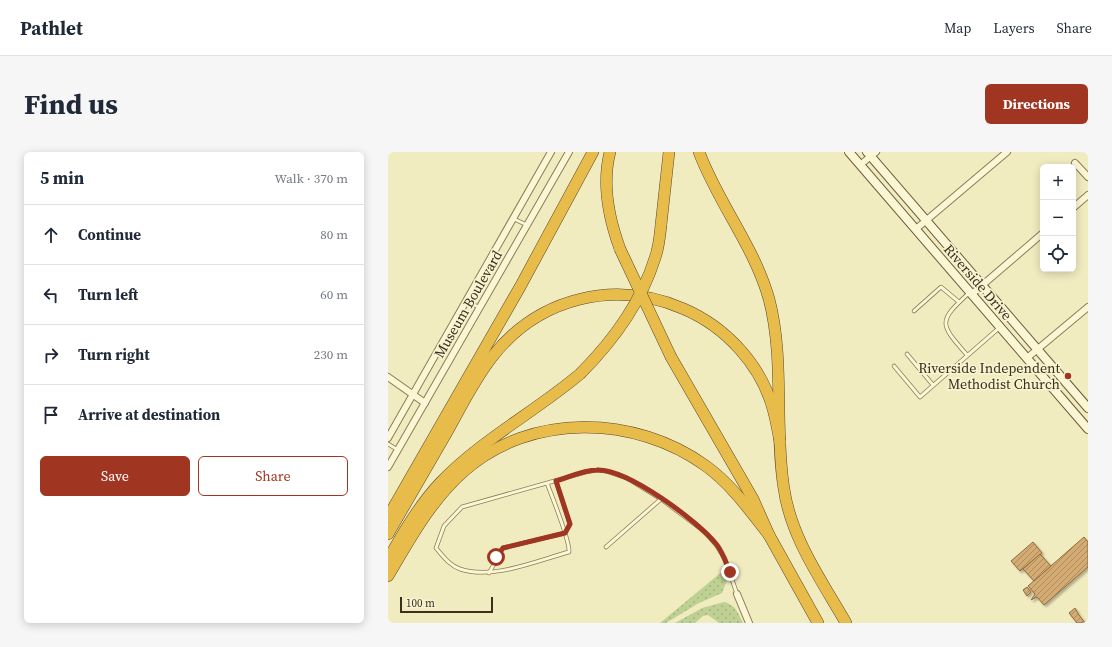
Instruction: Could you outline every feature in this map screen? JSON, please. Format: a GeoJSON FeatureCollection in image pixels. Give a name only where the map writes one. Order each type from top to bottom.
{"type":"FeatureCollection","features":[{"type":"Feature","properties":{"kind":"highway"},"geometry":{"type":"LineString","coordinates":[[388,517],[520,288],[593,152]]}},
{"type":"Feature","properties":{"kind":"highway"},"geometry":{"type":"LineString","coordinates":[[610,152],[607,162],[608,193],[614,233],[620,249],[671,357],[753,500],[769,535],[818,623]]}},
{"type":"Feature","properties":{"kind":"highway"},"geometry":{"type":"LineString","coordinates":[[388,560],[415,515],[429,496],[452,472],[479,449],[580,374],[612,340],[637,300],[656,257],[669,152]]}},
{"type":"Feature","properties":{"kind":"highway"},"geometry":{"type":"LineString","coordinates":[[699,152],[760,272],[769,301],[775,337],[781,416],[780,442],[784,489],[793,523],[807,555],[846,623]]}},
{"type":"Feature","properties":{"kind":"highway"},"geometry":{"type":"LineString","coordinates":[[388,534],[492,357],[518,331],[536,318],[558,307],[588,297],[605,294],[649,297],[672,303],[693,312],[721,331],[747,357],[761,381],[773,409],[780,442]]}},
{"type":"Feature","properties":{"kind":"highway"},"geometry":{"type":"LineString","coordinates":[[388,576],[424,516],[452,482],[465,470],[491,452],[511,442],[530,435],[568,428],[603,428],[641,435],[692,457],[726,483],[769,535]]}},
{"type":"Feature","properties":{"kind":"street","name":"Museum Boulevard"},"geometry":{"type":"LineString","coordinates":[[388,438],[551,152]]}},
{"type":"Feature","properties":{"kind":"street","name":"Riverside Drive"},"geometry":{"type":"LineString","coordinates":[[849,152],[1027,358],[1087,424]]}},
{"type":"Feature","properties":{"kind":"street"},"geometry":{"type":"LineString","coordinates":[[916,230],[1007,152]]}},
{"type":"Feature","properties":{"kind":"street","name":"Museum Boulevard"},"geometry":{"type":"LineString","coordinates":[[388,467],[527,226],[567,153]]}},
{"type":"Feature","properties":{"kind":"street","name":"Riverside Drive"},"geometry":{"type":"LineString","coordinates":[[871,153],[1088,408]]}},
{"type":"Feature","properties":{"kind":"street"},"geometry":{"type":"LineString","coordinates":[[860,165],[871,153]]}},
{"type":"Feature","properties":{"kind":"street"},"geometry":{"type":"LineString","coordinates":[[1075,163],[1088,177]]}},
{"type":"Feature","properties":{"kind":"street"},"geometry":{"type":"LineString","coordinates":[[1076,205],[1088,195]]}},
{"type":"Feature","properties":{"kind":"street"},"geometry":{"type":"LineString","coordinates":[[971,293],[983,285],[1041,236]]}},
{"type":"Feature","properties":{"kind":"street"},"geometry":{"type":"LineString","coordinates":[[1027,358],[1088,307]]}},
{"type":"Feature","properties":{"kind":"street"},"geometry":{"type":"LineString","coordinates":[[388,377],[425,403]]}},
{"type":"Feature","properties":{"kind":"street"},"geometry":{"type":"LineString","coordinates":[[737,594],[749,623]]}},
{"type":"Feature","properties":{"kind":"lane"},"geometry":{"type":"LineString","coordinates":[[514,219],[527,226]]}},
{"type":"Feature","properties":{"kind":"lane"},"geometry":{"type":"LineString","coordinates":[[914,312],[941,288],[959,302]]}},
{"type":"Feature","properties":{"kind":"lane"},"geometry":{"type":"LineString","coordinates":[[967,356],[945,328],[948,314],[959,302],[971,293]]}},
{"type":"Feature","properties":{"kind":"lane"},"geometry":{"type":"LineString","coordinates":[[467,301],[480,308]]}},
{"type":"Feature","properties":{"kind":"lane"},"geometry":{"type":"LineString","coordinates":[[894,366],[920,397],[1000,327]]}},
{"type":"Feature","properties":{"kind":"lane"},"geometry":{"type":"LineString","coordinates":[[907,354],[933,385]]}},
{"type":"Feature","properties":{"kind":"lane"},"geometry":{"type":"LineString","coordinates":[[388,444],[398,450]]}},
{"type":"Feature","properties":{"kind":"lane"},"geometry":{"type":"LineString","coordinates":[[547,483],[570,546],[569,552],[489,573],[459,569],[450,564],[436,548],[444,526],[462,507],[547,483],[597,470],[606,471],[627,478],[661,499],[705,532],[717,546],[727,566],[737,594]]}},
{"type":"Feature","properties":{"kind":"lane"},"geometry":{"type":"LineString","coordinates":[[489,573],[503,548],[565,533],[570,524],[556,481]]}},
{"type":"Feature","properties":{"kind":"lane"},"geometry":{"type":"LineString","coordinates":[[606,547],[661,499]]}},
{"type":"Feature","properties":{"kind":"green space"},"geometry":{"type":"Polygon","coordinates":[[[724,570],[727,580],[722,593],[699,603],[666,623],[660,623],[724,570]]]}},
{"type":"Feature","properties":{"kind":"green space"},"geometry":{"type":"Polygon","coordinates":[[[724,602],[734,607],[743,623],[719,623],[708,615],[703,616],[695,623],[675,623],[702,608],[724,602]]]}},
{"type":"Feature","properties":{"kind":"building"},"geometry":{"type":"Polygon","coordinates":[[[1084,537],[1088,542],[1088,567],[1044,605],[1037,597],[1031,600],[1035,594],[1028,586],[1084,537]]]}},
{"type":"Feature","properties":{"kind":"building"},"geometry":{"type":"Polygon","coordinates":[[[1033,542],[1042,553],[1020,571],[1011,561],[1033,542]]]}},
{"type":"Feature","properties":{"kind":"building"},"geometry":{"type":"Polygon","coordinates":[[[1040,554],[1051,566],[1034,581],[1023,569],[1040,554]]]}},
{"type":"Feature","properties":{"kind":"building"},"geometry":{"type":"Polygon","coordinates":[[[1027,587],[1031,592],[1027,596],[1023,590],[1027,587]]]}},
{"type":"Feature","properties":{"kind":"building"},"geometry":{"type":"Polygon","coordinates":[[[1075,608],[1085,623],[1077,623],[1069,613],[1075,608]]]}},
{"type":"Feature","properties":{"kind":"place","name":"Riverside Independent Methodist Church"},"geometry":{"type":"Point","coordinates":[1068,376]}},
{"type":"Feature","properties":{"kind":"route"},"geometry":{"type":"LineString","coordinates":[[496,557],[503,548],[565,533],[570,524],[565,504],[556,481],[597,470],[614,472],[627,478],[682,513],[705,532],[717,546],[725,559],[730,572]]}}]}
